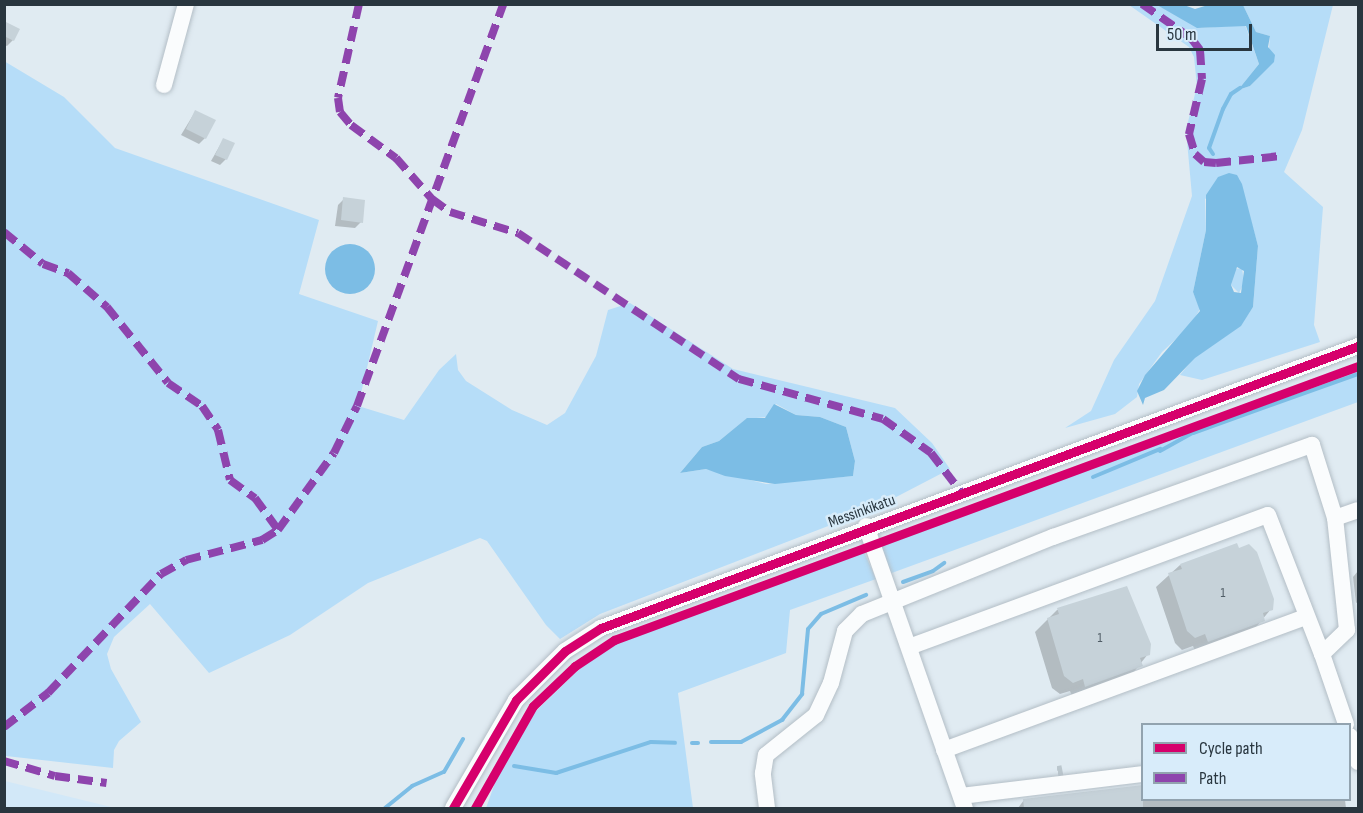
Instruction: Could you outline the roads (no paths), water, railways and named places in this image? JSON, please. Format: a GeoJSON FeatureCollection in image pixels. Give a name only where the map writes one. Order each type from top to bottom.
{"type":"FeatureCollection","features":[{"type":"Feature","properties":{"kind":"street"},"geometry":{"type":"LineString","coordinates":[[164,85],[186,4]]}},
{"type":"Feature","properties":{"kind":"street","name":"Messinkikatu"},"geometry":{"type":"LineString","coordinates":[[453,808],[516,700],[575,643],[633,612],[1359,346]]}},
{"type":"Feature","properties":{"kind":"street"},"geometry":{"type":"LineString","coordinates":[[766,808],[763,773],[766,755],[816,715],[831,684],[840,644],[850,623],[862,614],[1053,537],[1312,445],[1335,518],[1347,630],[1322,654]]}},
{"type":"Feature","properties":{"kind":"street"},"geometry":{"type":"LineString","coordinates":[[1335,518],[1359,510]]}},
{"type":"Feature","properties":{"kind":"street"},"geometry":{"type":"LineString","coordinates":[[909,647],[1268,515],[1322,654],[1346,723]]}},
{"type":"Feature","properties":{"kind":"street"},"geometry":{"type":"LineString","coordinates":[[866,526],[961,797]]}},
{"type":"Feature","properties":{"kind":"street"},"geometry":{"type":"LineString","coordinates":[[944,750],[1306,617]]}},
{"type":"Feature","properties":{"kind":"street"},"geometry":{"type":"LineString","coordinates":[[961,797],[1058,774]]}},
{"type":"Feature","properties":{"kind":"street"},"geometry":{"type":"LineString","coordinates":[[961,797],[1141,774]]}},
{"type":"Feature","properties":{"kind":"waterway"},"geometry":{"type":"LineString","coordinates":[[1213,154],[1209,148],[1223,109],[1231,94],[1240,88]]}},
{"type":"Feature","properties":{"kind":"waterway"},"geometry":{"type":"LineString","coordinates":[[1160,451],[1193,433],[1358,374]]}},
{"type":"Feature","properties":{"kind":"waterway"},"geometry":{"type":"LineString","coordinates":[[1093,477],[1160,449]]}},
{"type":"Feature","properties":{"kind":"waterway"},"geometry":{"type":"LineString","coordinates":[[903,582],[933,571],[944,563]]}},
{"type":"Feature","properties":{"kind":"waterway"},"geometry":{"type":"LineString","coordinates":[[711,742],[741,742],[782,720],[802,694],[808,629],[821,614],[866,595]]}},
{"type":"Feature","properties":{"kind":"waterway"},"geometry":{"type":"LineString","coordinates":[[385,808],[412,786],[444,772],[463,739]]}},
{"type":"Feature","properties":{"kind":"waterway"},"geometry":{"type":"LineString","coordinates":[[514,766],[556,773],[651,742],[675,743]]}},
{"type":"Feature","properties":{"kind":"waterway"},"geometry":{"type":"LineString","coordinates":[[692,743],[698,743]]}},
{"type":"Feature","properties":{"kind":"tunnel"},"geometry":{"type":"LineString","coordinates":[[1058,774],[1063,773]]}}]}
